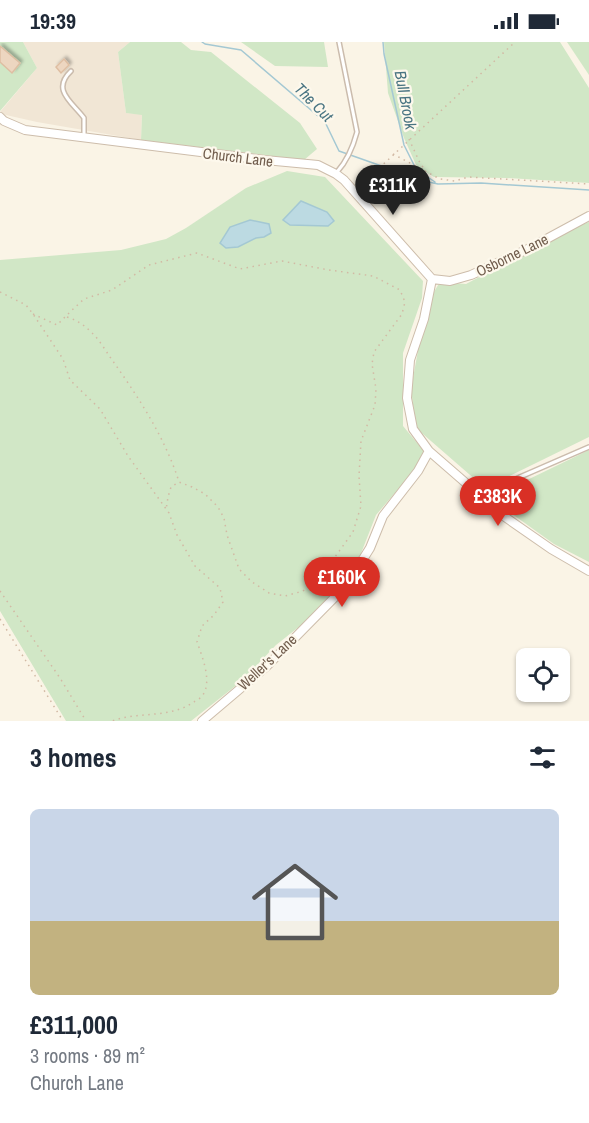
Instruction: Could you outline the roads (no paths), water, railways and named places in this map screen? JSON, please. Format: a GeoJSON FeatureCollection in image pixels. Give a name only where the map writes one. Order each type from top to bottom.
{"type":"FeatureCollection","features":[{"type":"Feature","properties":{"kind":"street","name":"Church Lane"},"geometry":{"type":"LineString","coordinates":[[0,117],[25,130],[318,165],[344,180],[432,279]]}},
{"type":"Feature","properties":{"kind":"street","name":"Osborne Lane"},"geometry":{"type":"LineString","coordinates":[[432,279],[450,280],[471,275],[528,249],[589,216]]}},
{"type":"Feature","properties":{"kind":"street"},"geometry":{"type":"LineString","coordinates":[[432,279],[424,319],[410,360],[407,398],[413,429],[429,452],[505,517],[589,571]]}},
{"type":"Feature","properties":{"kind":"street","name":"Weller's Lane"},"geometry":{"type":"LineString","coordinates":[[202,721],[267,666],[334,598],[353,575],[370,548],[383,516],[429,452]]}},
{"type":"Feature","properties":{"kind":"lane"},"geometry":{"type":"LineString","coordinates":[[336,174],[345,163],[357,132],[339,42]]}},
{"type":"Feature","properties":{"kind":"lane"},"geometry":{"type":"LineString","coordinates":[[71,71],[65,77],[63,88],[65,95],[84,118],[84,138]]}},
{"type":"Feature","properties":{"kind":"lane"},"geometry":{"type":"LineString","coordinates":[[483,498],[520,477],[589,447]]}},
{"type":"Feature","properties":{"kind":"water"},"geometry":{"type":"Polygon","coordinates":[[[301,201],[327,212],[334,221],[328,226],[290,225],[283,220],[301,201]]]}},
{"type":"Feature","properties":{"kind":"water"},"geometry":{"type":"Polygon","coordinates":[[[250,220],[269,224],[271,233],[238,247],[226,248],[220,243],[230,227],[250,220]]]}},
{"type":"Feature","properties":{"kind":"waterway","name":"The Cut"},"geometry":{"type":"LineString","coordinates":[[202,42],[241,50],[325,122],[339,151],[438,184],[481,183],[589,190]]}},
{"type":"Feature","properties":{"kind":"waterway","name":"Bull Brook"},"geometry":{"type":"LineString","coordinates":[[383,42],[404,145],[416,169],[435,182]]}}]}
